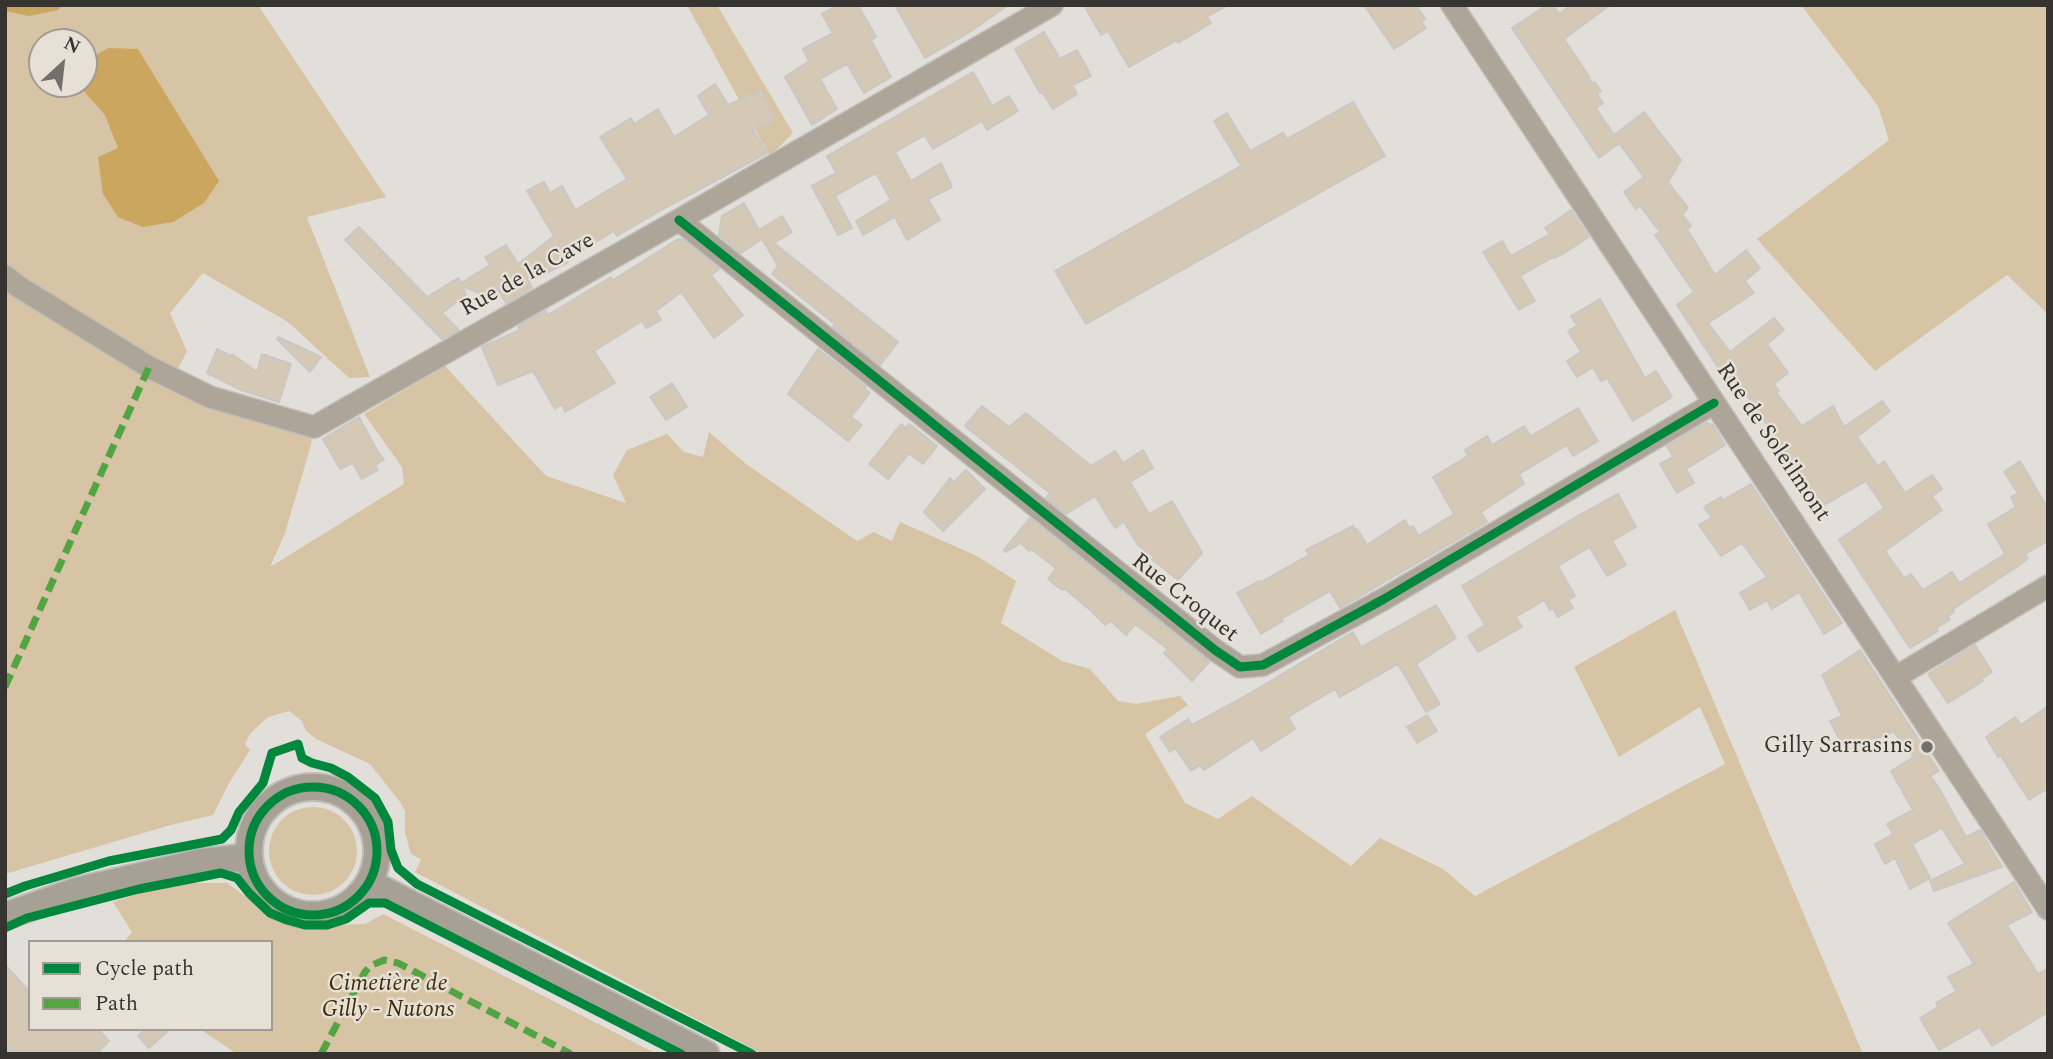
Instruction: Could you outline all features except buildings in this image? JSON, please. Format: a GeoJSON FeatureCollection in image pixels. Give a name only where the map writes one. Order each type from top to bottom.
{"type":"FeatureCollection","features":[{"type":"Feature","properties":{"kind":"main road"},"geometry":{"type":"LineString","coordinates":[[316,786],[338,791],[356,803],[370,820],[377,841],[377,863],[370,883],[356,899],[339,910],[320,915],[299,914],[281,906],[265,894],[254,877],[249,857],[250,835],[259,815],[274,799],[294,789],[316,786]]}},
{"type":"Feature","properties":{"kind":"main road"},"geometry":{"type":"LineString","coordinates":[[5,916],[76,891],[201,862],[249,857]]}},
{"type":"Feature","properties":{"kind":"main road"},"geometry":{"type":"LineString","coordinates":[[370,883],[706,1054]]}},
{"type":"Feature","properties":{"kind":"street","name":"Rue de la Cave"},"geometry":{"type":"LineString","coordinates":[[12,281],[149,366],[210,397],[314,426],[1052,5]]}},
{"type":"Feature","properties":{"kind":"street","name":"Rue de Soleilmont"},"geometry":{"type":"LineString","coordinates":[[1452,5],[2048,909]]}},
{"type":"Feature","properties":{"kind":"street","name":"Rue Croquet"},"geometry":{"type":"LineString","coordinates":[[679,220],[1240,667],[1263,665],[1384,599],[1714,403]]}},
{"type":"Feature","properties":{"kind":"street"},"geometry":{"type":"LineString","coordinates":[[1896,677],[2048,586]]}},
{"type":"Feature","properties":{"kind":"green space"},"geometry":{"type":"Polygon","coordinates":[[[5,5],[258,5],[386,197],[307,217],[370,377],[349,378],[288,322],[203,273],[170,313],[187,351],[176,373],[314,427],[285,533],[270,567],[404,484],[402,467],[364,414],[445,366],[546,476],[626,503],[613,475],[627,450],[667,434],[684,452],[703,457],[709,432],[746,464],[857,541],[874,532],[892,541],[900,522],[977,556],[1016,581],[1001,623],[1062,661],[1090,669],[1118,701],[1136,704],[1180,696],[1188,705],[1145,734],[1185,803],[1218,819],[1252,796],[1351,866],[1380,838],[1443,869],[1475,896],[1725,764],[1700,707],[1619,757],[1574,667],[1675,610],[1863,1054],[763,1054],[415,872],[421,859],[411,854],[405,833],[405,811],[400,802],[370,764],[316,739],[306,731],[302,721],[289,711],[268,717],[250,734],[245,744],[250,750],[213,815],[5,874],[5,5]]]}},
{"type":"Feature","properties":{"kind":"green space"},"geometry":{"type":"Polygon","coordinates":[[[687,5],[717,5],[793,133],[770,156],[687,5]]]}},
{"type":"Feature","properties":{"kind":"green space"},"geometry":{"type":"Polygon","coordinates":[[[1801,5],[2048,5],[2048,314],[2007,275],[1875,371],[1757,239],[1889,140],[1878,106],[1801,5]]]}},
{"type":"Feature","properties":{"kind":"green space"},"geometry":{"type":"Polygon","coordinates":[[[313,807],[330,811],[344,820],[353,834],[357,851],[353,868],[344,882],[330,891],[313,895],[296,891],[282,882],[273,868],[269,851],[273,834],[282,820],[296,811],[313,807]]]}},
{"type":"Feature","properties":{"kind":"green space","name":"Cimetière de Gilly - Nutons"},"geometry":{"type":"Polygon","coordinates":[[[171,883],[227,883],[282,923],[365,924],[383,914],[657,1054],[237,1054],[203,1031],[273,1031],[273,940],[126,940],[132,932],[113,902],[171,883]]]}},
{"type":"Feature","properties":{"kind":"shaded area"},"geometry":{"type":"Polygon","coordinates":[[[5,5],[62,5],[58,10],[29,16],[5,11],[5,5]]]}},
{"type":"Feature","properties":{"kind":"shaded area"},"geometry":{"type":"Polygon","coordinates":[[[108,48],[138,49],[219,181],[204,203],[173,222],[143,227],[118,217],[103,194],[98,157],[118,148],[105,115],[90,98],[98,98],[98,54],[108,48]]]}},
{"type":"Feature","properties":{"kind":"marked path"},"geometry":{"type":"LineString","coordinates":[[5,687],[149,367]]}},
{"type":"Feature","properties":{"kind":"marked path"},"geometry":{"type":"LineString","coordinates":[[321,1054],[365,972],[370,966],[384,960],[398,963],[571,1054]]}},
{"type":"Feature","properties":{"kind":"cycle path"},"geometry":{"type":"LineString","coordinates":[[679,220],[1215,650],[1240,667],[1263,665],[1384,599],[1714,403]]}},
{"type":"Feature","properties":{"kind":"cycle path"},"geometry":{"type":"LineString","coordinates":[[5,894],[109,861],[222,839],[231,830],[239,812],[263,783],[272,753],[298,744],[302,758],[348,777],[375,798],[388,822],[391,850],[398,868],[417,884],[752,1054]]}},
{"type":"Feature","properties":{"kind":"cycle path"},"geometry":{"type":"LineString","coordinates":[[313,787],[338,792],[358,806],[372,826],[377,851],[372,876],[358,896],[338,910],[313,915],[288,910],[268,896],[254,876],[249,851],[254,826],[268,806],[288,792],[313,787]]}},
{"type":"Feature","properties":{"kind":"cycle path"},"geometry":{"type":"LineString","coordinates":[[5,928],[27,918],[139,889],[221,873],[237,878],[270,913],[305,925],[327,925],[346,919],[369,903],[385,903],[681,1054]]}},
{"type":"Feature","properties":{"kind":"place","name":"Gilly Sarrasins"},"geometry":{"type":"Point","coordinates":[1927,747]}}]}
